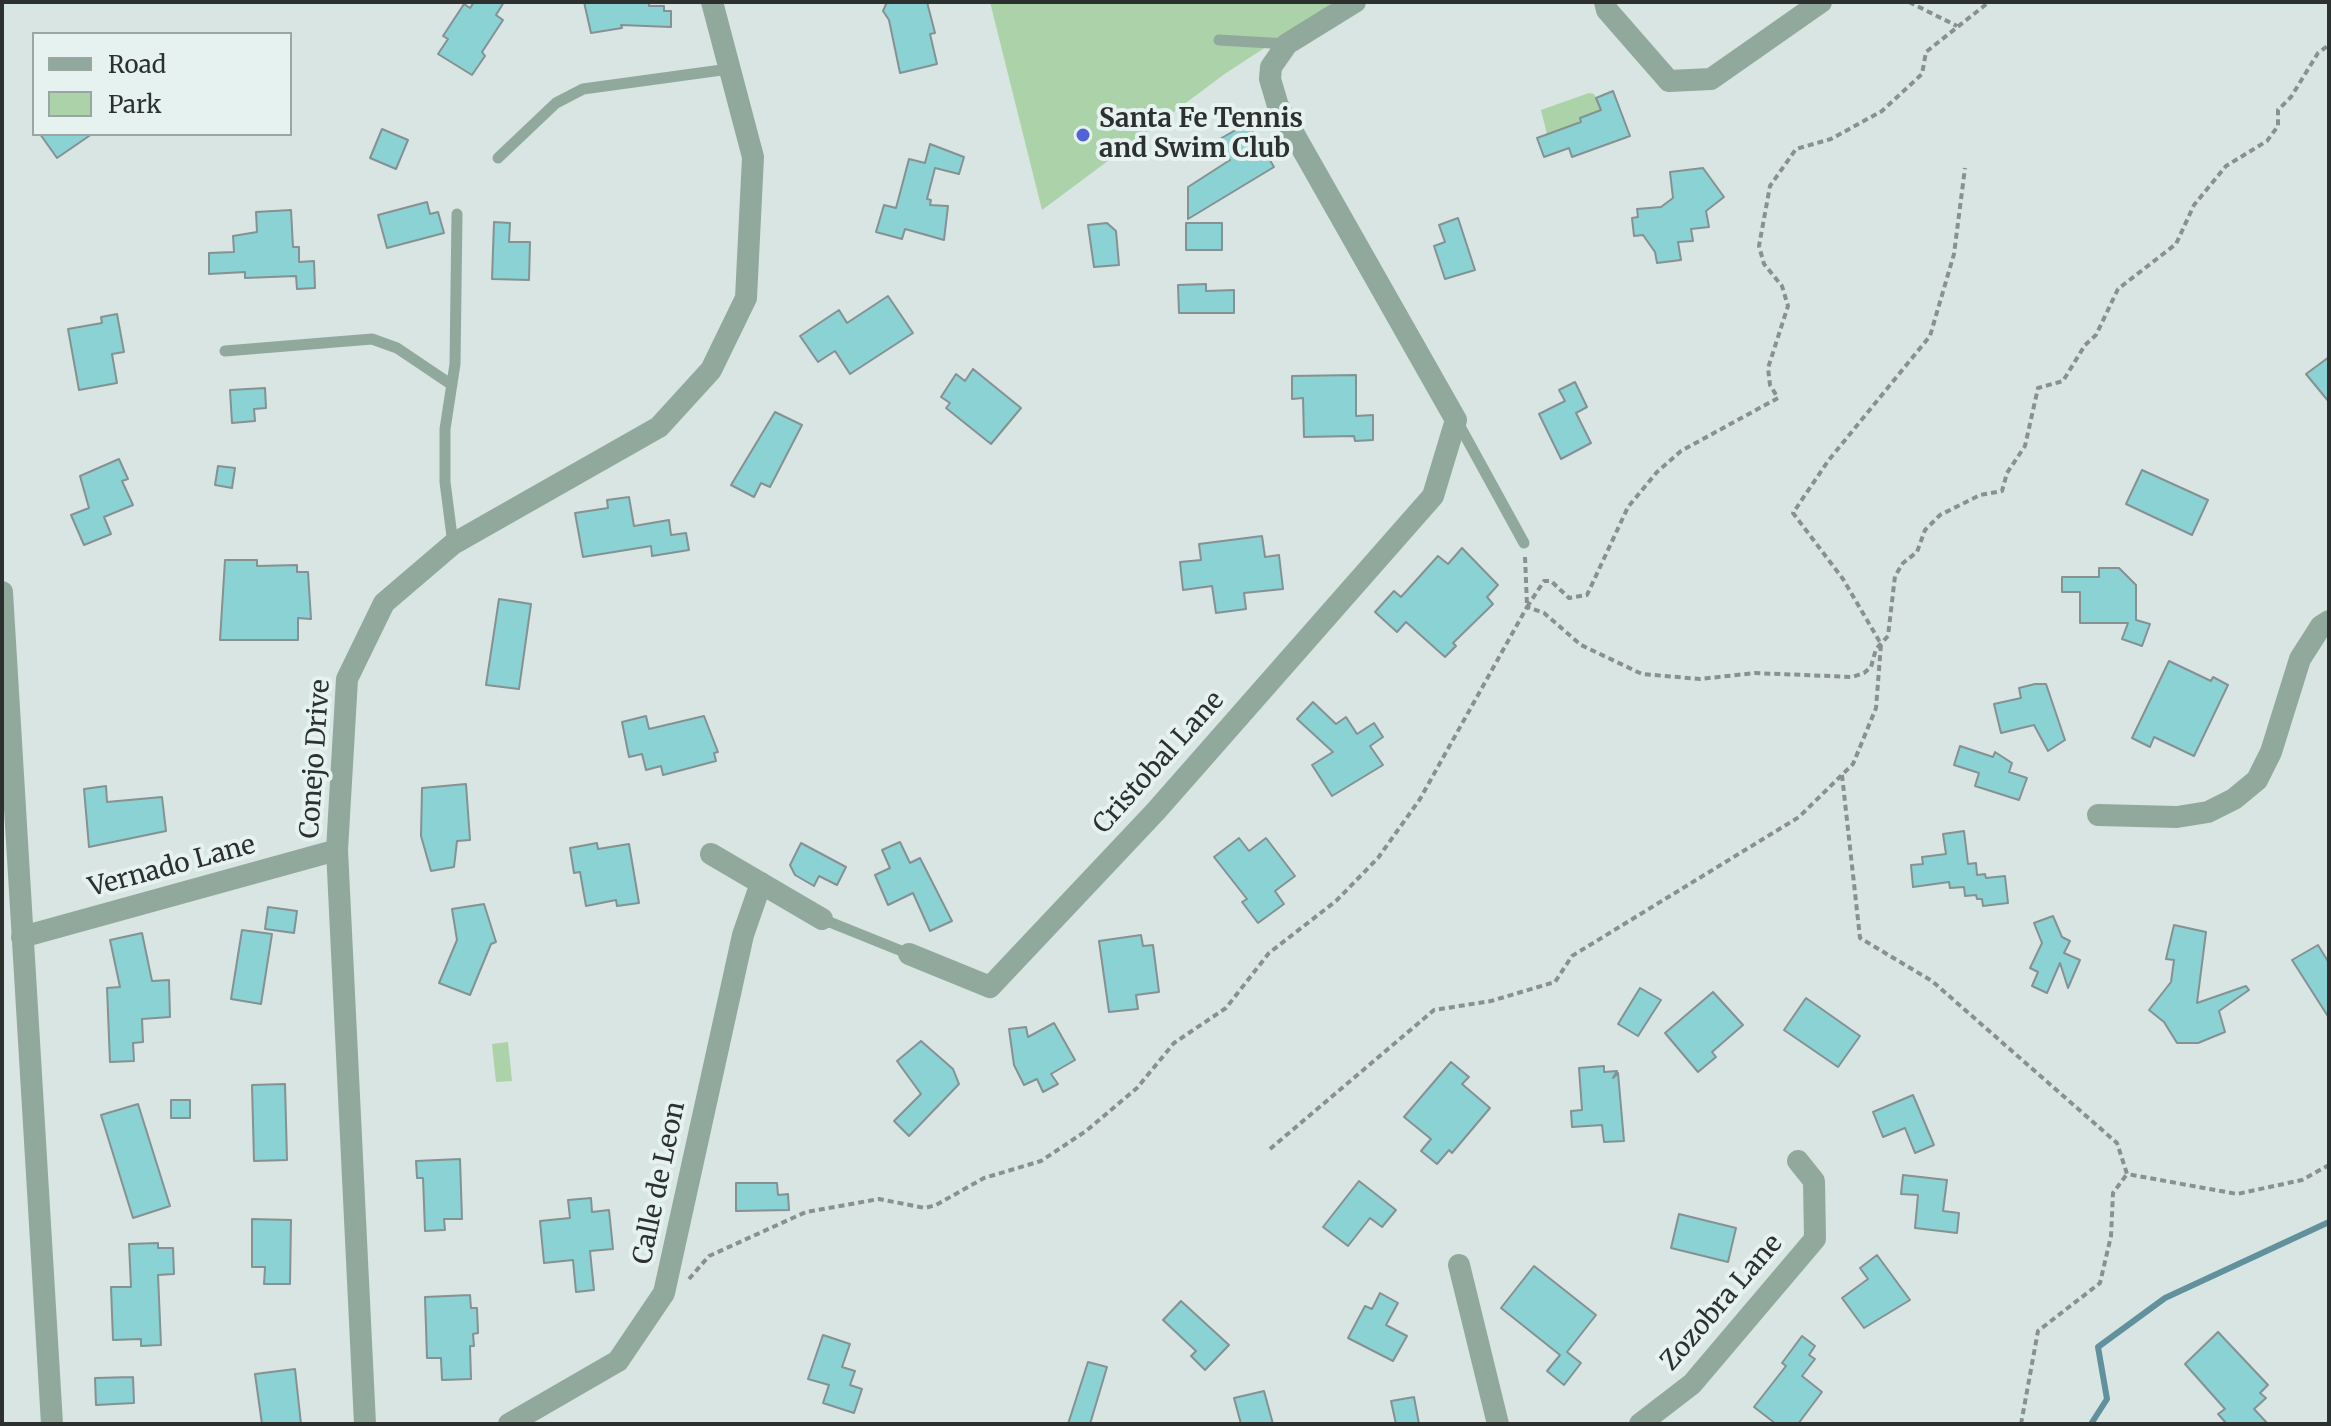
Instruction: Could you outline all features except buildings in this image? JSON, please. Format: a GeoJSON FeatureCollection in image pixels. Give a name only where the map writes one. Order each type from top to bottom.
{"type":"FeatureCollection","features":[{"type":"Feature","properties":{"kind":"street","name":"Conejo Drive"},"geometry":{"type":"LineString","coordinates":[[365,1424],[337,850],[347,679],[384,603],[453,544],[659,427],[711,370],[746,298],[753,157],[712,2]]}},
{"type":"Feature","properties":{"kind":"street"},"geometry":{"type":"LineString","coordinates":[[1355,2],[1287,44],[1271,67],[1272,90],[1278,106],[1456,420]]}},
{"type":"Feature","properties":{"kind":"street"},"geometry":{"type":"LineString","coordinates":[[1605,2],[1607,10],[1669,81],[1711,79],[1821,2]]}},
{"type":"Feature","properties":{"kind":"street","name":"Cristobal Lane"},"geometry":{"type":"LineString","coordinates":[[909,954],[990,987],[1156,811],[1433,496],[1456,420]]}},
{"type":"Feature","properties":{"kind":"street"},"geometry":{"type":"LineString","coordinates":[[2,592],[52,1424]]}},
{"type":"Feature","properties":{"kind":"street"},"geometry":{"type":"LineString","coordinates":[[2098,815],[2177,817],[2208,812],[2257,780],[2271,752],[2300,659],[2321,626],[2329,621]]}},
{"type":"Feature","properties":{"kind":"street","name":"Vernado Lane"},"geometry":{"type":"LineString","coordinates":[[22,937],[337,850]]}},
{"type":"Feature","properties":{"kind":"street"},"geometry":{"type":"LineString","coordinates":[[711,854],[822,919]]}},
{"type":"Feature","properties":{"kind":"street","name":"Calle de Leon"},"geometry":{"type":"LineString","coordinates":[[509,1424],[618,1361],[664,1293],[743,935],[761,883]]}},
{"type":"Feature","properties":{"kind":"street","name":"Zozobra Lane"},"geometry":{"type":"LineString","coordinates":[[1640,1424],[1692,1384],[1815,1239],[1814,1181],[1798,1161]]}},
{"type":"Feature","properties":{"kind":"street"},"geometry":{"type":"LineString","coordinates":[[1459,1265],[1498,1424]]}},
{"type":"Feature","properties":{"kind":"lane"},"geometry":{"type":"LineString","coordinates":[[1219,40],[1287,44]]}},
{"type":"Feature","properties":{"kind":"lane"},"geometry":{"type":"LineString","coordinates":[[498,158],[556,103],[583,89],[729,69]]}},
{"type":"Feature","properties":{"kind":"lane"},"geometry":{"type":"LineString","coordinates":[[453,544],[445,482],[445,429],[452,385],[457,214]]}},
{"type":"Feature","properties":{"kind":"lane"},"geometry":{"type":"LineString","coordinates":[[225,351],[372,339],[397,348],[452,385]]}},
{"type":"Feature","properties":{"kind":"lane"},"geometry":{"type":"LineString","coordinates":[[1456,420],[1524,543]]}},
{"type":"Feature","properties":{"kind":"lane","name":"Cristobal Lane"},"geometry":{"type":"LineString","coordinates":[[822,919],[909,954]]}},
{"type":"Feature","properties":{"kind":"path"},"geometry":{"type":"LineString","coordinates":[[1909,2],[1958,26]]}},
{"type":"Feature","properties":{"kind":"path"},"geometry":{"type":"LineString","coordinates":[[687,1287],[699,1264],[709,1256],[806,1212],[879,1199],[925,1208],[984,1178],[1041,1161],[1086,1131],[1137,1088],[1174,1043],[1226,1008],[1269,953],[1336,901],[1384,852],[1420,799],[1544,581],[1551,581],[1569,598],[1587,595],[1628,507],[1657,472],[1681,451],[1778,398],[1770,385],[1768,368],[1788,306],[1782,286],[1764,264],[1759,246],[1770,186],[1796,149],[1831,139],[1882,111],[1922,74],[1926,52],[1989,2]]}},
{"type":"Feature","properties":{"kind":"path"},"geometry":{"type":"LineString","coordinates":[[1527,607],[1544,613],[1581,645],[1642,674],[1700,679],[1788,673],[1852,677],[1871,667],[1876,649],[1888,636],[1895,576],[1903,563],[1917,552],[1925,530],[1940,515],[1980,495],[2002,491],[2007,473],[2025,446],[2038,388],[2063,381],[2085,345],[2096,335],[2118,289],[2176,244],[2194,205],[2226,166],[2267,141],[2278,126],[2278,110],[2291,97],[2318,53],[2329,45]]}},
{"type":"Feature","properties":{"kind":"path"},"geometry":{"type":"LineString","coordinates":[[1270,1149],[1434,1010],[1491,1001],[1555,982],[1572,956],[1799,817],[1853,764],[1876,708],[1881,644],[1843,579],[1793,513],[1828,461],[1930,336],[1954,254],[1965,168]]}},
{"type":"Feature","properties":{"kind":"path"},"geometry":{"type":"LineString","coordinates":[[1524,543],[1527,607]]}},
{"type":"Feature","properties":{"kind":"path"},"geometry":{"type":"LineString","coordinates":[[1842,775],[1860,938],[1932,981],[2117,1143],[2127,1174]]}},
{"type":"Feature","properties":{"kind":"path"},"geometry":{"type":"LineString","coordinates":[[2127,1174],[2237,1194],[2302,1180],[2329,1165]]}},
{"type":"Feature","properties":{"kind":"path"},"geometry":{"type":"LineString","coordinates":[[2021,1424],[2038,1331],[2100,1283],[2111,1236],[2113,1193],[2127,1174]]}},
{"type":"Feature","properties":{"kind":"green space","name":"Santa Fe Tennis and Swim Club"},"geometry":{"type":"Polygon","coordinates":[[[990,2],[1335,2],[1226,73],[1042,210],[990,2]]]}},
{"type":"Feature","properties":{"kind":"green space"},"geometry":{"type":"Polygon","coordinates":[[[1589,93],[1594,94],[1602,114],[1547,134],[1541,110],[1589,93]]]}},
{"type":"Feature","properties":{"kind":"green space"},"geometry":{"type":"Polygon","coordinates":[[[508,1042],[512,1081],[496,1082],[492,1044],[508,1042]]]}},
{"type":"Feature","properties":{"kind":"waterway"},"geometry":{"type":"LineString","coordinates":[[2091,1424],[2107,1399],[2098,1347],[2165,1298],[2329,1222]]}},
{"type":"Feature","properties":{"kind":"place","name":"Santa Fe Tennis and Swim Club"},"geometry":{"type":"Point","coordinates":[1083,135]}}]}
